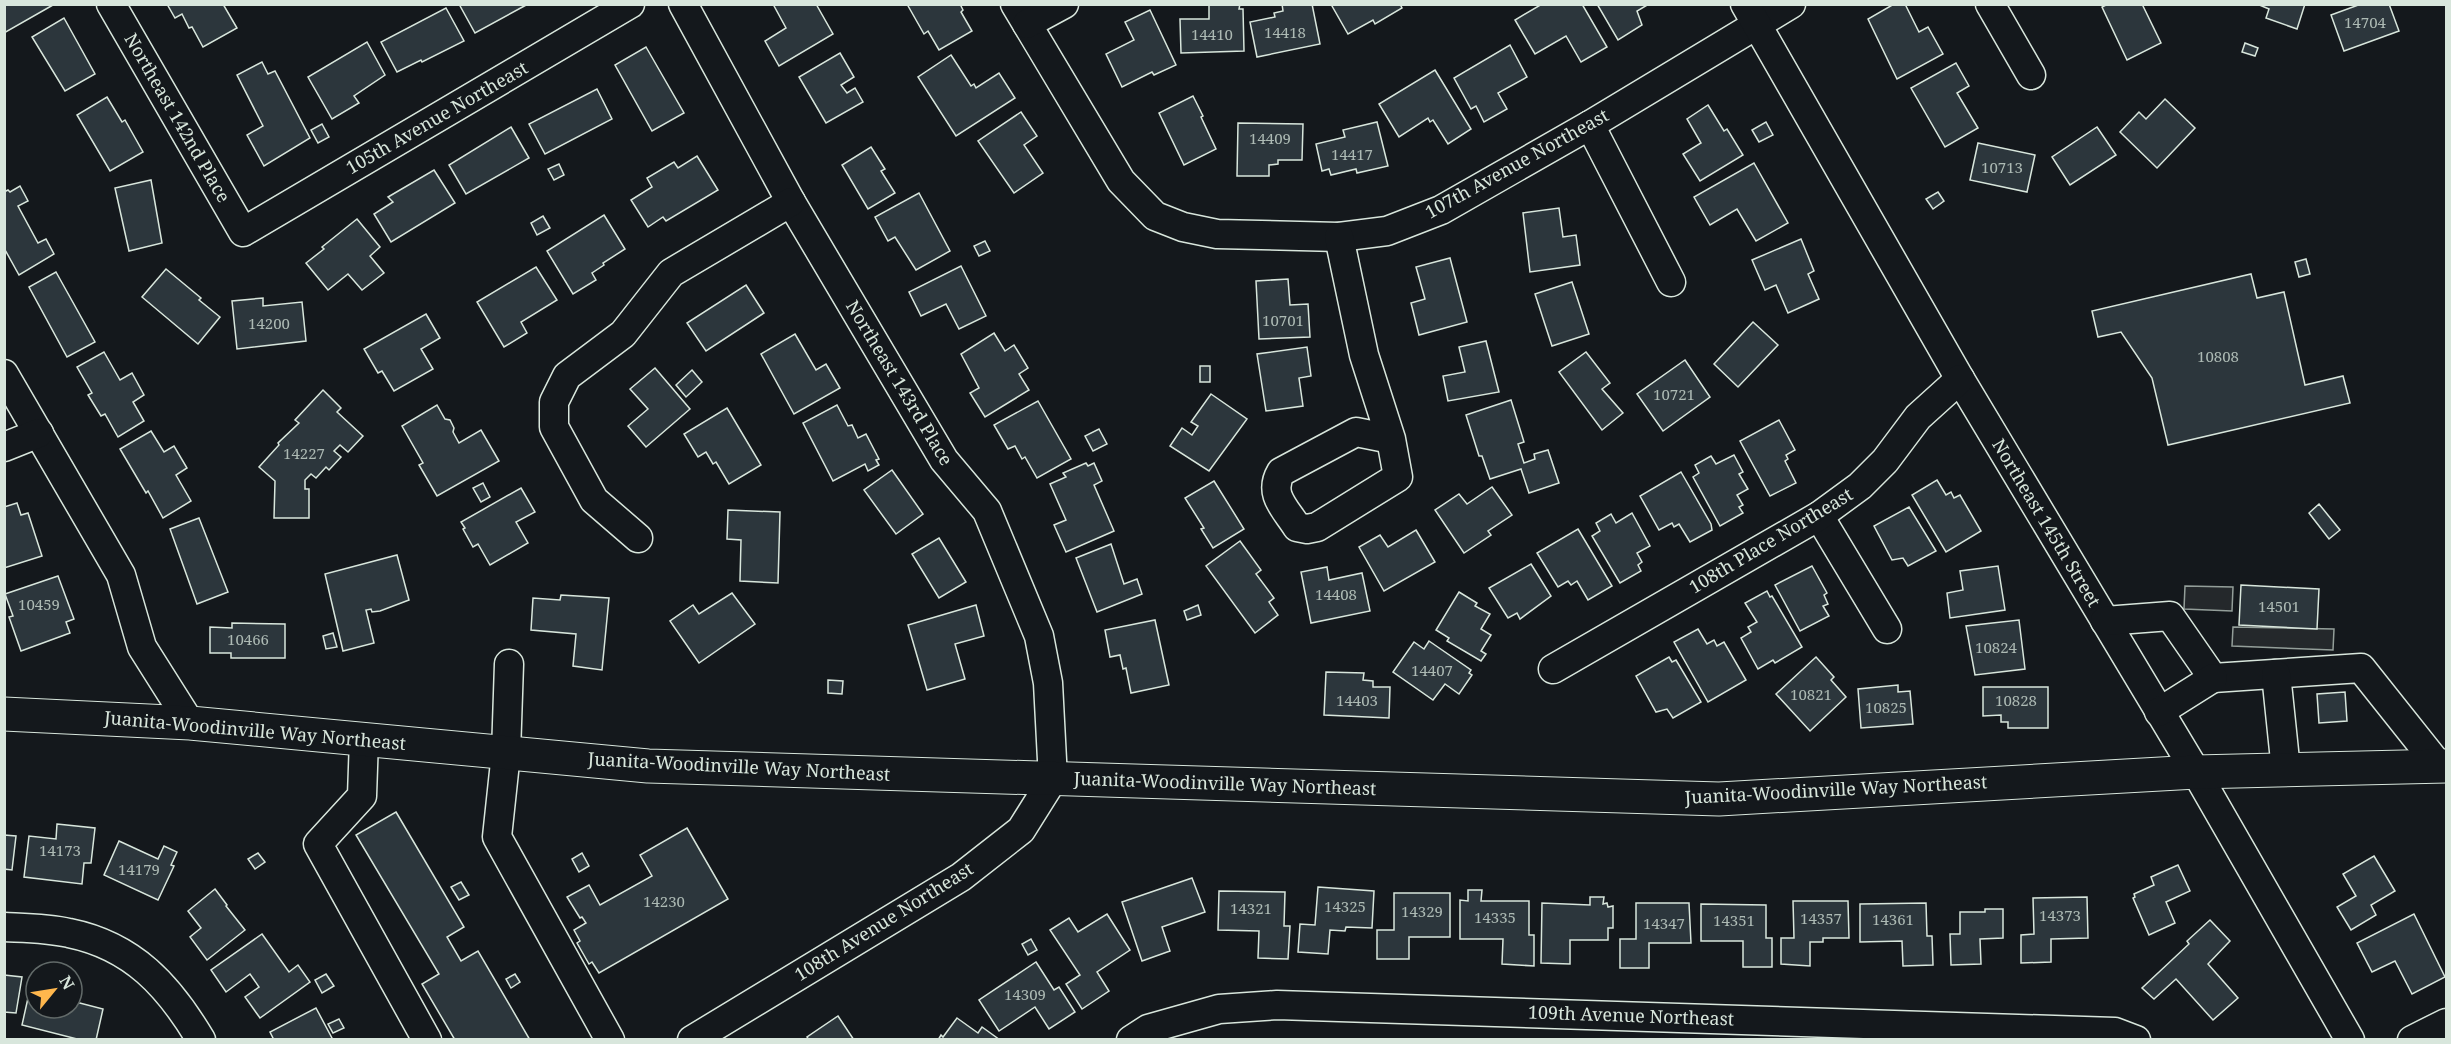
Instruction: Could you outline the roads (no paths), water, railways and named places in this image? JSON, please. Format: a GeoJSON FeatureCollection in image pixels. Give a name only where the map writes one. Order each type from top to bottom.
{"type":"FeatureCollection","features":[{"type":"Feature","properties":{"kind":"main road","name":"Juanita-Woodinville Way Northeast"},"geometry":{"type":"LineString","coordinates":[[4,714],[190,723],[648,766],[1719,799],[2196,772],[2443,766]]}},
{"type":"Feature","properties":{"kind":"street","name":"Northeast 142nd Place"},"geometry":{"type":"LineString","coordinates":[[111,4],[243,232]]}},
{"type":"Feature","properties":{"kind":"street","name":"105th Avenue Northeast"},"geometry":{"type":"LineString","coordinates":[[243,232],[630,4]]}},
{"type":"Feature","properties":{"kind":"street","name":"Northeast 143rd Place"},"geometry":{"type":"LineString","coordinates":[[684,4],[791,202],[944,460],[987,511],[1039,636],[1048,683],[1053,779]]}},
{"type":"Feature","properties":{"kind":"street"},"geometry":{"type":"LineString","coordinates":[[1021,14],[1064,4]]}},
{"type":"Feature","properties":{"kind":"street","name":"107th Avenue Northeast"},"geometry":{"type":"LineString","coordinates":[[1021,14],[1121,180],[1155,216],[1183,228],[1217,234],[1340,237],[1387,231],[1441,210],[1590,125],[1751,14],[1791,4]]}},
{"type":"Feature","properties":{"kind":"street"},"geometry":{"type":"LineString","coordinates":[[1990,4],[2031,75]]}},
{"type":"Feature","properties":{"kind":"street","name":"Northeast 145th Street"},"geometry":{"type":"LineString","coordinates":[[1751,14],[1960,379],[2196,772],[2350,1040]]}},
{"type":"Feature","properties":{"kind":"street"},"geometry":{"type":"LineString","coordinates":[[1590,125],[1671,282]]}},
{"type":"Feature","properties":{"kind":"street"},"geometry":{"type":"LineString","coordinates":[[638,538],[594,500],[554,427],[554,402],[567,376],[622,334],[671,273],[791,202]]}},
{"type":"Feature","properties":{"kind":"street"},"geometry":{"type":"LineString","coordinates":[[1340,237],[1364,355],[1391,439]]}},
{"type":"Feature","properties":{"kind":"street"},"geometry":{"type":"LineString","coordinates":[[4,374],[121,575],[142,647],[190,723]]}},
{"type":"Feature","properties":{"kind":"street","name":"108th Place Northeast"},"geometry":{"type":"LineString","coordinates":[[1553,669],[1819,516],[1860,486],[1885,460],[1918,417],[1960,379]]}},
{"type":"Feature","properties":{"kind":"street"},"geometry":{"type":"LineString","coordinates":[[4,447],[39,434]]}},
{"type":"Feature","properties":{"kind":"street"},"geometry":{"type":"LineString","coordinates":[[1819,516],[1887,629]]}},
{"type":"Feature","properties":{"kind":"street"},"geometry":{"type":"LineString","coordinates":[[2105,621],[2170,616],[2213,678]]}},
{"type":"Feature","properties":{"kind":"street"},"geometry":{"type":"LineString","coordinates":[[509,664],[506,753],[497,837],[610,1040]]}},
{"type":"Feature","properties":{"kind":"street"},"geometry":{"type":"LineString","coordinates":[[2159,712],[2213,678],[2361,668],[2443,766]]}},
{"type":"Feature","properties":{"kind":"street"},"geometry":{"type":"LineString","coordinates":[[2276,674],[2286,770]]}},
{"type":"Feature","properties":{"kind":"street"},"geometry":{"type":"LineString","coordinates":[[364,739],[362,796],[318,844],[427,1040]]}},
{"type":"Feature","properties":{"kind":"street","name":"108th Avenue Northeast"},"geometry":{"type":"LineString","coordinates":[[692,1040],[723,1032],[962,877],[1021,830],[1053,779]]}},
{"type":"Feature","properties":{"kind":"street"},"geometry":{"type":"LineString","coordinates":[[4,927],[69,933],[117,948],[154,976],[186,1014],[201,1040]]}},
{"type":"Feature","properties":{"kind":"street","name":"109th Avenue Northeast"},"geometry":{"type":"LineString","coordinates":[[1131,1040],[1148,1029],[1219,1009],[1277,1005],[2115,1032],[2136,1040]]}},
{"type":"Feature","properties":{"kind":"street"},"geometry":{"type":"LineString","coordinates":[[2412,1040],[2446,1023]]}}]}
